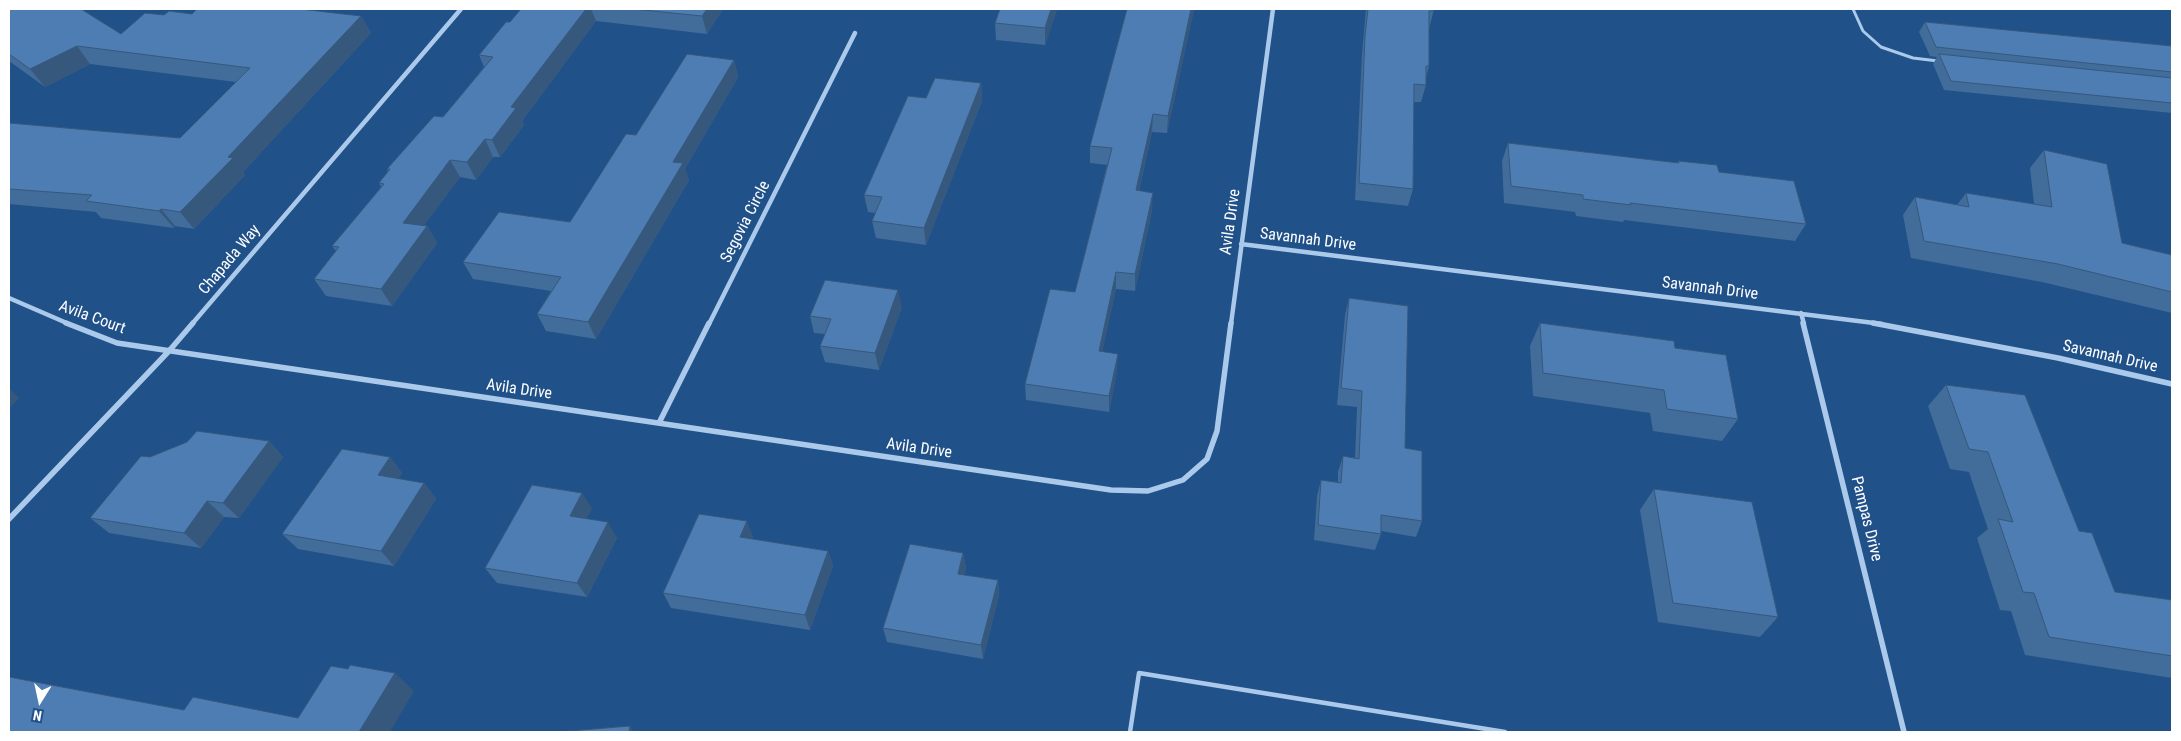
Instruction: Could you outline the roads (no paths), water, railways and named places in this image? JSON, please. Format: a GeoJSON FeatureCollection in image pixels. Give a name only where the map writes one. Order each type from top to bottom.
{"type":"FeatureCollection","features":[{"type":"Feature","properties":{"kind":"street","name":"Chapada Way"},"geometry":{"type":"LineString","coordinates":[[9,519],[169,351],[461,9]]}},
{"type":"Feature","properties":{"kind":"street","name":"Avila Drive"},"geometry":{"type":"LineString","coordinates":[[169,351],[1111,490],[1148,490],[1174,483],[1182,480],[1207,459],[1217,431],[1273,9]]}},
{"type":"Feature","properties":{"kind":"street","name":"Segovia Circle"},"geometry":{"type":"LineString","coordinates":[[659,423],[855,33]]}},
{"type":"Feature","properties":{"kind":"street","name":"Savannah Drive"},"geometry":{"type":"LineString","coordinates":[[1241,244],[1801,312],[1968,340],[2172,384]]}},
{"type":"Feature","properties":{"kind":"street","name":"Avila Court"},"geometry":{"type":"LineString","coordinates":[[9,298],[117,343],[169,351]]}},
{"type":"Feature","properties":{"kind":"street","name":"Pampas Drive"},"geometry":{"type":"LineString","coordinates":[[1801,312],[1904,732]]}},
{"type":"Feature","properties":{"kind":"lane"},"geometry":{"type":"LineString","coordinates":[[1853,9],[1863,31],[1881,46],[1912,58],[1941,62]]}},
{"type":"Feature","properties":{"kind":"lane"},"geometry":{"type":"LineString","coordinates":[[1130,732],[1139,673],[1505,732]]}}]}
